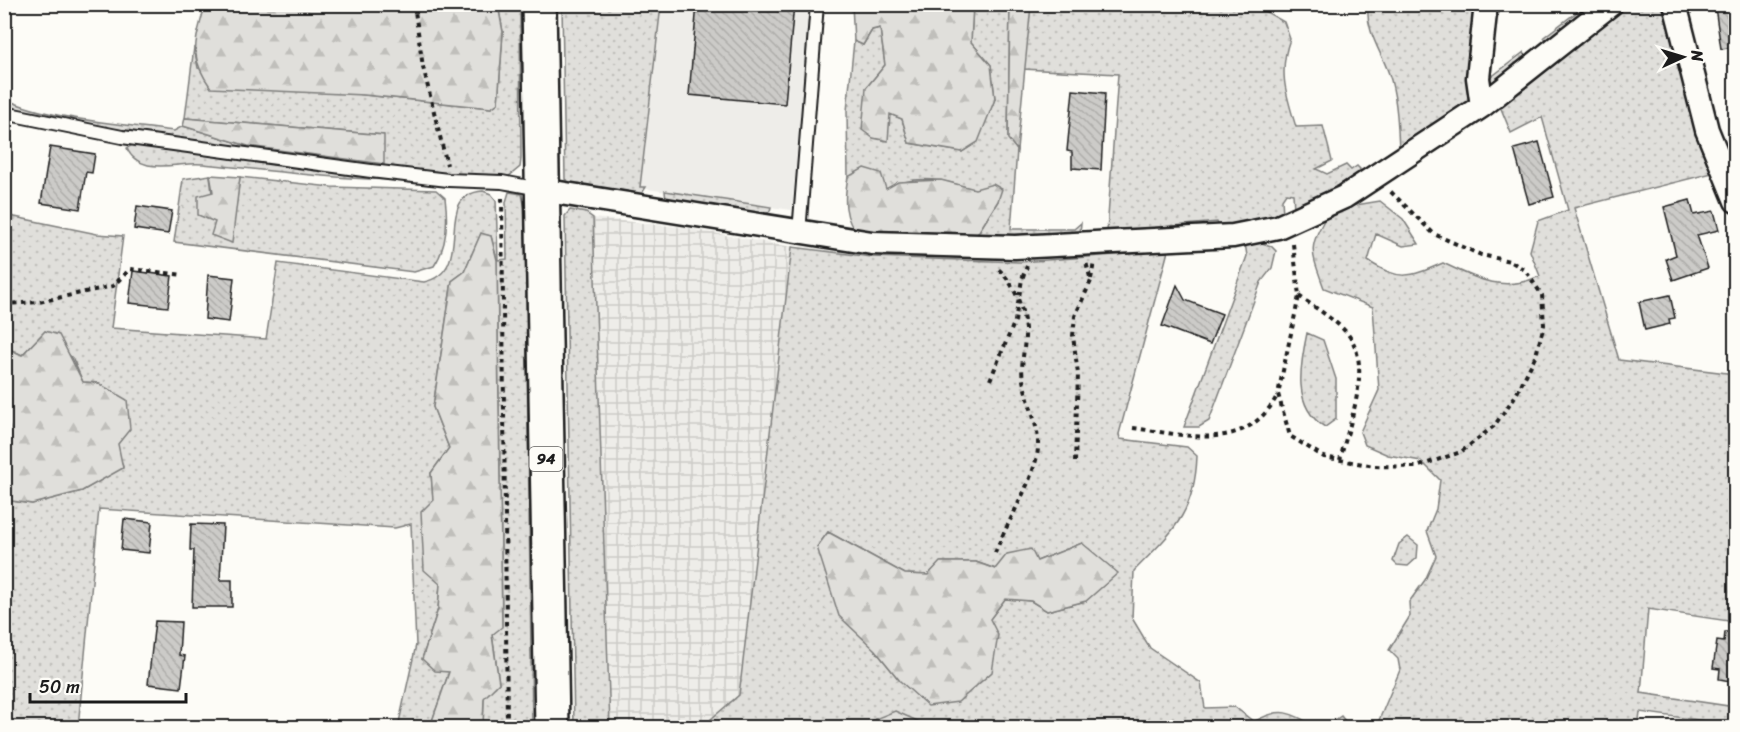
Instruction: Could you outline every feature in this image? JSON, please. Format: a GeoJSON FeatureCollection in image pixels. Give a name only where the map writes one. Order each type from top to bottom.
{"type":"FeatureCollection","features":[{"type":"Feature","properties":{"kind":"main road","name":"94"},"geometry":{"type":"LineString","coordinates":[[539,4],[552,728]]}},
{"type":"Feature","properties":{"kind":"street"},"geometry":{"type":"LineString","coordinates":[[1482,106],[1478,78],[1486,4]]}},
{"type":"Feature","properties":{"kind":"street"},"geometry":{"type":"LineString","coordinates":[[541,190],[872,243],[1035,246],[1233,236],[1289,222],[1344,197],[1482,106],[1611,4]]}},
{"type":"Feature","properties":{"kind":"street"},"geometry":{"type":"LineString","coordinates":[[1675,4],[1707,130],[1736,201]]}},
{"type":"Feature","properties":{"kind":"lane"},"geometry":{"type":"LineString","coordinates":[[800,232],[817,4]]}},
{"type":"Feature","properties":{"kind":"lane"},"geometry":{"type":"LineString","coordinates":[[4,113],[122,137],[448,180],[502,182],[541,190]]}},
{"type":"Feature","properties":{"kind":"path"},"geometry":{"type":"LineString","coordinates":[[414,4],[423,68],[447,157],[448,180]]}},
{"type":"Feature","properties":{"kind":"path"},"geometry":{"type":"LineString","coordinates":[[1278,394],[1290,436],[1324,457],[1374,466],[1416,467],[1461,452],[1494,426],[1516,395],[1536,355],[1544,324],[1542,295],[1525,270],[1510,261],[1481,255],[1434,234],[1398,201],[1377,175]]}},
{"type":"Feature","properties":{"kind":"path"},"geometry":{"type":"LineString","coordinates":[[502,182],[507,728]]}},
{"type":"Feature","properties":{"kind":"path"},"geometry":{"type":"LineString","coordinates":[[1133,428],[1195,436],[1232,436],[1249,427],[1273,403],[1278,394],[1299,296],[1289,222]]}},
{"type":"Feature","properties":{"kind":"path"},"geometry":{"type":"LineString","coordinates":[[1070,244],[1085,261],[1091,281],[1075,316],[1072,336],[1078,374],[1075,462]]}},
{"type":"Feature","properties":{"kind":"path"},"geometry":{"type":"LineString","coordinates":[[972,246],[1007,277],[1018,301],[1025,329],[1022,377],[1038,432],[1037,456],[1027,486],[1009,518],[995,553]]}},
{"type":"Feature","properties":{"kind":"path"},"geometry":{"type":"LineString","coordinates":[[990,380],[1016,321],[1022,279],[1035,246]]}},
{"type":"Feature","properties":{"kind":"path"},"geometry":{"type":"LineString","coordinates":[[4,304],[39,302],[113,286],[130,269],[183,275]]}},
{"type":"Feature","properties":{"kind":"path"},"geometry":{"type":"LineString","coordinates":[[1299,296],[1346,331],[1358,353],[1359,379],[1340,460]]}},
{"type":"Feature","properties":{"kind":"shaded area"},"geometry":{"type":"Polygon","coordinates":[[[661,5],[810,5],[792,210],[640,188],[661,5]]]}},
{"type":"Feature","properties":{"kind":"shaded area"},"geometry":{"type":"Polygon","coordinates":[[[593,218],[681,227],[792,247],[739,696],[701,727],[610,727],[593,218]]]}},
{"type":"Feature","properties":{"kind":"green space"},"geometry":{"type":"Polygon","coordinates":[[[205,5],[498,5],[503,32],[498,103],[491,108],[364,95],[211,88],[203,76],[196,57],[197,39],[205,5]]]}},
{"type":"Feature","properties":{"kind":"green space"},"geometry":{"type":"Polygon","coordinates":[[[498,5],[520,5],[521,159],[520,167],[508,177],[433,174],[73,123],[5,108],[5,99],[65,117],[174,131],[183,126],[248,146],[384,135],[185,118],[194,47],[198,68],[364,95],[491,108],[498,103],[503,32],[498,5]]]}},
{"type":"Feature","properties":{"kind":"green space"},"geometry":{"type":"Polygon","coordinates":[[[562,5],[661,5],[640,187],[646,187],[641,195],[580,190],[565,179],[562,5]]]}},
{"type":"Feature","properties":{"kind":"green space"},"geometry":{"type":"Polygon","coordinates":[[[852,5],[973,5],[971,42],[991,65],[995,99],[978,142],[962,152],[909,143],[902,119],[890,114],[888,141],[873,138],[862,130],[866,88],[885,65],[880,28],[872,30],[863,45],[854,41],[852,5]]]}},
{"type":"Feature","properties":{"kind":"green space"},"geometry":{"type":"Polygon","coordinates":[[[973,5],[1010,5],[1008,138],[1017,150],[1011,229],[1074,229],[1081,223],[1080,233],[973,241],[998,201],[972,189],[943,181],[914,180],[886,189],[848,177],[847,111],[854,41],[863,45],[872,30],[880,28],[885,65],[866,88],[890,114],[902,119],[909,143],[962,152],[977,142],[995,99],[991,65],[971,42],[973,5]]]}},
{"type":"Feature","properties":{"kind":"green space"},"geometry":{"type":"Polygon","coordinates":[[[1010,5],[1031,5],[1017,150],[1008,139],[1010,5]]]}},
{"type":"Feature","properties":{"kind":"green space"},"geometry":{"type":"Polygon","coordinates":[[[1031,5],[1254,5],[1284,22],[1290,39],[1284,62],[1285,83],[1296,127],[1323,126],[1332,161],[1316,169],[1327,174],[1346,165],[1351,170],[1357,166],[1360,169],[1357,175],[1332,193],[1294,209],[1293,194],[1286,193],[1282,199],[1283,215],[1220,229],[1217,222],[1107,232],[1118,74],[1023,69],[1031,5]]]}},
{"type":"Feature","properties":{"kind":"green space"},"geometry":{"type":"Polygon","coordinates":[[[1368,5],[1480,5],[1470,103],[1399,150],[1393,88],[1369,25],[1368,5]]]}},
{"type":"Feature","properties":{"kind":"green space"},"geometry":{"type":"Polygon","coordinates":[[[1586,5],[1596,5],[1547,41],[1544,37],[1586,5]]]}},
{"type":"Feature","properties":{"kind":"green space"},"geometry":{"type":"Polygon","coordinates":[[[1624,5],[1670,5],[1716,172],[1574,208],[1619,360],[1735,374],[1735,622],[1648,609],[1641,693],[1735,707],[1735,725],[1640,712],[1638,727],[1370,727],[1377,725],[1400,670],[1398,659],[1389,650],[1410,616],[1409,602],[1425,580],[1436,556],[1427,531],[1436,509],[1440,480],[1421,461],[1388,455],[1365,445],[1360,432],[1379,390],[1373,307],[1324,288],[1314,257],[1314,242],[1328,213],[1380,201],[1403,219],[1419,244],[1403,246],[1376,234],[1368,261],[1388,272],[1412,274],[1443,263],[1479,279],[1502,284],[1527,281],[1540,276],[1530,251],[1538,221],[1568,210],[1542,117],[1511,133],[1500,106],[1508,95],[1624,5]]]}},
{"type":"Feature","properties":{"kind":"green space"},"geometry":{"type":"Polygon","coordinates":[[[1524,52],[1527,61],[1493,86],[1486,81],[1524,52]]]}},
{"type":"Feature","properties":{"kind":"green space"},"geometry":{"type":"Polygon","coordinates":[[[185,118],[384,135],[384,164],[248,146],[183,126],[185,118]]]}},
{"type":"Feature","properties":{"kind":"green space"},"geometry":{"type":"Polygon","coordinates":[[[134,144],[397,180],[324,176],[203,164],[155,166],[141,163],[133,157],[127,148],[134,144]]]}},
{"type":"Feature","properties":{"kind":"green space"},"geometry":{"type":"Polygon","coordinates":[[[864,168],[881,173],[886,189],[898,182],[941,180],[975,189],[993,184],[1002,189],[998,201],[973,241],[859,236],[847,215],[846,193],[848,177],[864,168]]]}},
{"type":"Feature","properties":{"kind":"green space"},"geometry":{"type":"Polygon","coordinates":[[[210,175],[215,222],[231,242],[240,177],[331,187],[436,190],[445,198],[446,206],[446,233],[442,250],[434,266],[414,272],[174,242],[183,179],[210,175]]]}},
{"type":"Feature","properties":{"kind":"green space"},"geometry":{"type":"Polygon","coordinates":[[[210,175],[240,177],[232,243],[211,235],[215,222],[198,215],[198,196],[213,192],[210,175]]]}},
{"type":"Feature","properties":{"kind":"green space"},"geometry":{"type":"Polygon","coordinates":[[[483,191],[491,194],[496,200],[498,260],[507,259],[506,202],[509,192],[522,194],[525,209],[532,727],[483,727],[484,697],[499,683],[492,634],[502,626],[497,260],[491,236],[481,234],[464,272],[452,281],[433,407],[449,448],[431,473],[440,584],[438,609],[422,659],[449,672],[430,727],[398,727],[416,645],[411,524],[395,528],[99,509],[78,727],[5,727],[5,500],[32,504],[82,491],[123,467],[98,383],[83,382],[73,359],[45,331],[22,355],[5,347],[5,215],[97,234],[123,236],[111,328],[266,339],[278,263],[424,282],[440,275],[449,263],[459,205],[467,196],[483,191]]]}},
{"type":"Feature","properties":{"kind":"green space"},"geometry":{"type":"Polygon","coordinates":[[[665,191],[771,207],[770,211],[763,216],[666,201],[665,191]]]}},
{"type":"Feature","properties":{"kind":"green space"},"geometry":{"type":"Polygon","coordinates":[[[570,210],[586,213],[593,218],[610,727],[574,727],[565,216],[570,210]]]}},
{"type":"Feature","properties":{"kind":"green space"},"geometry":{"type":"Polygon","coordinates":[[[481,233],[491,236],[497,260],[502,627],[492,635],[499,683],[484,698],[483,727],[430,727],[449,672],[435,671],[422,659],[438,609],[440,584],[424,570],[421,512],[433,500],[431,473],[449,448],[433,407],[452,281],[464,272],[481,233]]]}},
{"type":"Feature","properties":{"kind":"green space"},"geometry":{"type":"Polygon","coordinates":[[[1256,241],[1271,246],[1276,251],[1272,268],[1261,282],[1209,421],[1199,427],[1184,427],[1247,256],[1245,243],[1256,241]]]}},
{"type":"Feature","properties":{"kind":"green space"},"geometry":{"type":"Polygon","coordinates":[[[792,247],[872,257],[1020,262],[1168,251],[1119,434],[1120,439],[1187,447],[1197,456],[1192,493],[1179,521],[1160,545],[1134,571],[1132,618],[1150,648],[1201,683],[1205,708],[1235,707],[1254,722],[1271,714],[1285,713],[1315,727],[923,728],[922,723],[875,719],[869,728],[728,727],[711,719],[739,695],[792,247]],[[828,532],[817,547],[875,650],[900,681],[990,619],[1005,599],[1031,601],[1047,611],[1086,601],[1082,543],[1037,561],[996,569],[976,562],[941,562],[928,575],[905,574],[828,532]]]}},
{"type":"Feature","properties":{"kind":"green space"},"geometry":{"type":"Polygon","coordinates":[[[45,331],[59,335],[83,382],[98,383],[127,400],[130,429],[118,444],[123,468],[82,491],[32,504],[5,500],[5,347],[22,355],[45,331]]]}},
{"type":"Feature","properties":{"kind":"green space"},"geometry":{"type":"Polygon","coordinates":[[[1307,333],[1323,340],[1336,379],[1336,419],[1325,427],[1314,419],[1303,397],[1301,372],[1307,333]]]}},
{"type":"Feature","properties":{"kind":"green space"},"geometry":{"type":"Polygon","coordinates":[[[828,532],[905,574],[928,575],[940,562],[976,562],[995,569],[1007,554],[1031,549],[1037,561],[1082,543],[1118,573],[1086,601],[1047,611],[1031,601],[1005,599],[990,619],[998,635],[992,672],[958,702],[928,706],[900,681],[875,650],[839,616],[817,547],[828,532]]]}},
{"type":"Feature","properties":{"kind":"green space"},"geometry":{"type":"Polygon","coordinates":[[[1408,537],[1418,545],[1417,558],[1408,566],[1397,565],[1393,561],[1399,544],[1408,537]]]}},
{"type":"Feature","properties":{"kind":"green space"},"geometry":{"type":"Polygon","coordinates":[[[895,711],[922,723],[923,727],[869,727],[875,719],[895,711]]]}},
{"type":"Feature","properties":{"kind":"green space"},"geometry":{"type":"Polygon","coordinates":[[[1341,716],[1350,727],[1325,727],[1341,716]]]}},
{"type":"Feature","properties":{"kind":"building"},"geometry":{"type":"Polygon","coordinates":[[[697,4],[794,4],[785,104],[689,95],[697,4]]]}},
{"type":"Feature","properties":{"kind":"building"},"geometry":{"type":"Polygon","coordinates":[[[1736,4],[1736,47],[1721,49],[1715,7],[1736,4]]]}},
{"type":"Feature","properties":{"kind":"building"},"geometry":{"type":"Polygon","coordinates":[[[1073,90],[1105,93],[1101,170],[1072,168],[1072,152],[1067,151],[1073,90]]]}},
{"type":"Feature","properties":{"kind":"building"},"geometry":{"type":"Polygon","coordinates":[[[1539,142],[1554,197],[1529,204],[1514,149],[1539,142]]]}},
{"type":"Feature","properties":{"kind":"building"},"geometry":{"type":"Polygon","coordinates":[[[50,147],[95,154],[92,173],[86,172],[80,209],[41,203],[50,147]]]}},
{"type":"Feature","properties":{"kind":"building"},"geometry":{"type":"Polygon","coordinates":[[[1690,200],[1694,215],[1714,211],[1719,230],[1697,235],[1708,268],[1673,280],[1666,259],[1676,255],[1664,207],[1690,200]]]}},
{"type":"Feature","properties":{"kind":"building"},"geometry":{"type":"Polygon","coordinates":[[[137,206],[172,211],[168,234],[134,229],[137,206]]]}},
{"type":"Feature","properties":{"kind":"building"},"geometry":{"type":"Polygon","coordinates":[[[133,271],[172,276],[168,307],[129,303],[133,271]]]}},
{"type":"Feature","properties":{"kind":"building"},"geometry":{"type":"Polygon","coordinates":[[[208,275],[234,278],[229,322],[205,319],[208,275]]]}},
{"type":"Feature","properties":{"kind":"building"},"geometry":{"type":"Polygon","coordinates":[[[1177,285],[1185,300],[1222,314],[1210,344],[1162,326],[1177,285]]]}},
{"type":"Feature","properties":{"kind":"building"},"geometry":{"type":"Polygon","coordinates":[[[1670,295],[1675,318],[1669,319],[1670,324],[1645,330],[1639,302],[1670,295]]]}},
{"type":"Feature","properties":{"kind":"building"},"geometry":{"type":"Polygon","coordinates":[[[124,519],[152,522],[149,553],[121,550],[124,519]]]}},
{"type":"Feature","properties":{"kind":"building"},"geometry":{"type":"Polygon","coordinates":[[[191,524],[223,525],[220,580],[232,580],[232,607],[192,607],[194,550],[190,550],[191,524]]]}},
{"type":"Feature","properties":{"kind":"building"},"geometry":{"type":"Polygon","coordinates":[[[155,621],[181,622],[179,655],[185,656],[181,688],[148,684],[155,621]]]}},
{"type":"Feature","properties":{"kind":"building"},"geometry":{"type":"Polygon","coordinates":[[[1725,632],[1736,632],[1736,682],[1719,679],[1720,669],[1713,668],[1717,641],[1724,642],[1725,632]]]}}]}
